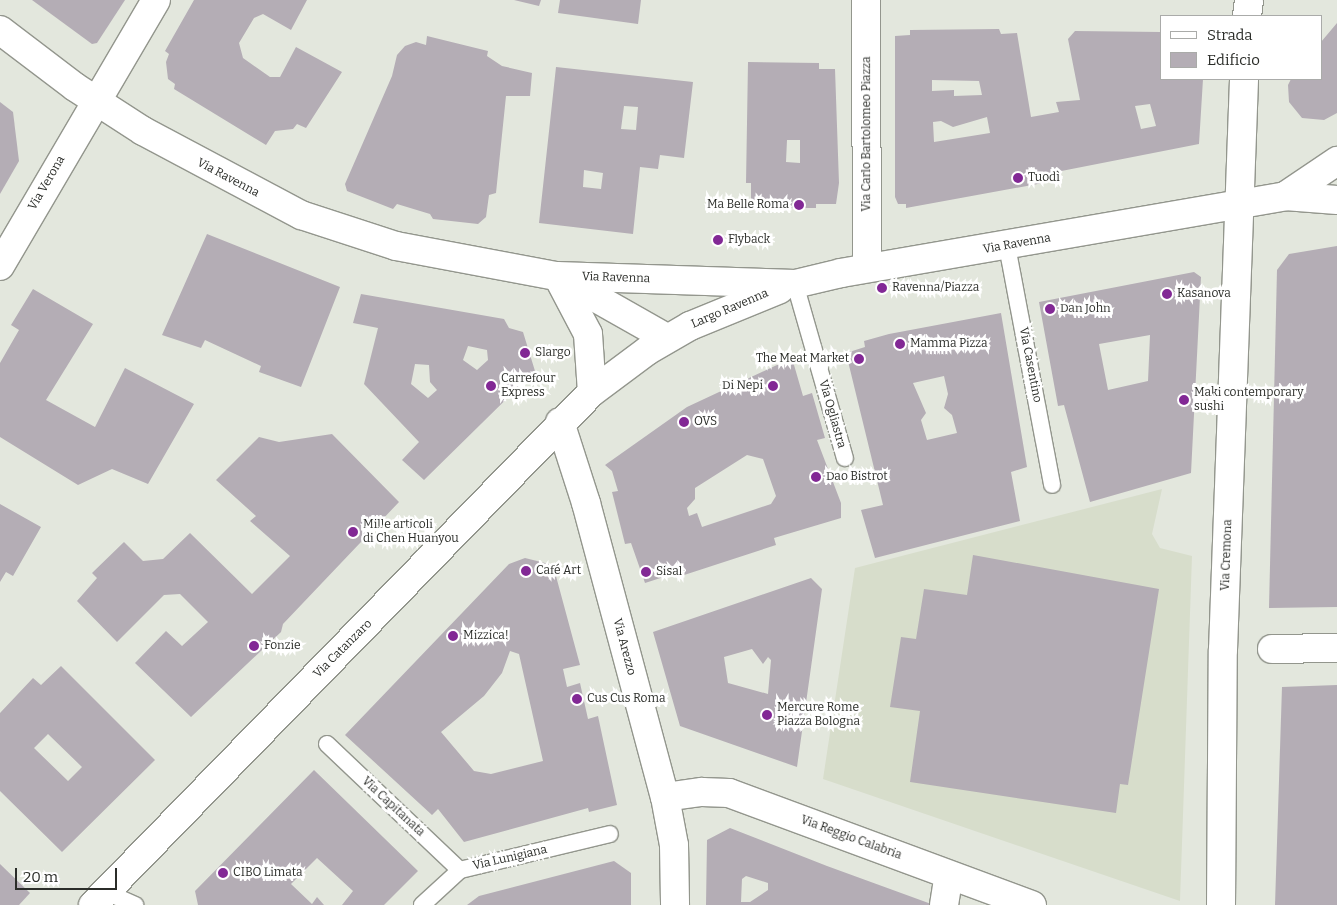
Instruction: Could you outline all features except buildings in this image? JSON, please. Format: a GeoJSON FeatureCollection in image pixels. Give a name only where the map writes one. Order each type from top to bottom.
{"type":"FeatureCollection","features":[{"type":"Feature","properties":{"kind":"street","name":"Via Verona"},"geometry":{"type":"LineString","coordinates":[[0,266],[95,101],[156,0]]}},
{"type":"Feature","properties":{"kind":"street","name":"Via Carlo Bartolomeo Piazza"},"geometry":{"type":"LineString","coordinates":[[866,0],[867,268]]}},
{"type":"Feature","properties":{"kind":"street"},"geometry":{"type":"LineString","coordinates":[[1247,15],[1249,0]]}},
{"type":"Feature","properties":{"kind":"street","name":"Via Ravenna"},"geometry":{"type":"LineString","coordinates":[[0,30],[95,101],[246,189],[326,225],[419,251],[557,276],[795,284],[867,268],[1007,246],[1285,196]]}},
{"type":"Feature","properties":{"kind":"street","name":"Via Cremona"},"geometry":{"type":"LineString","coordinates":[[1221,905],[1221,716],[1244,80]]}},
{"type":"Feature","properties":{"kind":"street"},"geometry":{"type":"LineString","coordinates":[[1285,196],[1337,161]]}},
{"type":"Feature","properties":{"kind":"street"},"geometry":{"type":"LineString","coordinates":[[1285,196],[1337,200]]}},
{"type":"Feature","properties":{"kind":"street"},"geometry":{"type":"LineString","coordinates":[[557,276],[667,338]]}},
{"type":"Feature","properties":{"kind":"street"},"geometry":{"type":"LineString","coordinates":[[557,276],[588,334],[592,392]]}},
{"type":"Feature","properties":{"kind":"street","name":"Largo Ravenna"},"geometry":{"type":"LineString","coordinates":[[592,392],[667,338],[729,307],[795,284]]}},
{"type":"Feature","properties":{"kind":"street","name":"Via Catanzaro"},"geometry":{"type":"LineString","coordinates":[[100,898],[560,422],[592,392]]}},
{"type":"Feature","properties":{"kind":"street","name":"Via Arezzo"},"geometry":{"type":"LineString","coordinates":[[560,422],[586,503],[665,798],[674,845],[675,905]]}},
{"type":"Feature","properties":{"kind":"street"},"geometry":{"type":"LineString","coordinates":[[1272,649],[1337,648]]}},
{"type":"Feature","properties":{"kind":"street","name":"Via Reggio Calabria"},"geometry":{"type":"LineString","coordinates":[[665,798],[702,792],[729,793],[1032,905]]}},
{"type":"Feature","properties":{"kind":"street"},"geometry":{"type":"LineString","coordinates":[[944,905],[949,875]]}},
{"type":"Feature","properties":{"kind":"lane","name":"Via Casentino"},"geometry":{"type":"LineString","coordinates":[[1007,246],[1052,486]]}},
{"type":"Feature","properties":{"kind":"lane","name":"Via Ogliastra"},"geometry":{"type":"LineString","coordinates":[[795,284],[845,458]]}},
{"type":"Feature","properties":{"kind":"lane","name":"Via Capitanata"},"geometry":{"type":"LineString","coordinates":[[327,744],[460,870]]}},
{"type":"Feature","properties":{"kind":"lane","name":"Via Lunigiana"},"geometry":{"type":"LineString","coordinates":[[422,905],[460,870],[610,834]]}},
{"type":"Feature","properties":{"kind":"lane"},"geometry":{"type":"LineString","coordinates":[[100,898],[135,905]]}},
{"type":"Feature","properties":{"kind":"shaded area"},"geometry":{"type":"Polygon","coordinates":[[[1162,489],[1152,534],[1160,548],[1192,556],[1180,901],[823,779],[855,568],[1162,489]]]}},
{"type":"Feature","properties":{"kind":"place","name":"Tuodì"},"geometry":{"type":"Point","coordinates":[1018,178]}},
{"type":"Feature","properties":{"kind":"place","name":"Ma Belle Roma"},"geometry":{"type":"Point","coordinates":[799,205]}},
{"type":"Feature","properties":{"kind":"place","name":"Flyback"},"geometry":{"type":"Point","coordinates":[718,240]}},
{"type":"Feature","properties":{"kind":"place","name":"Ravenna/Piazza"},"geometry":{"type":"Point","coordinates":[882,288]}},
{"type":"Feature","properties":{"kind":"place","name":"Kasanova"},"geometry":{"type":"Point","coordinates":[1167,294]}},
{"type":"Feature","properties":{"kind":"place","name":"Dan John"},"geometry":{"type":"Point","coordinates":[1050,309]}},
{"type":"Feature","properties":{"kind":"place","name":"Mamma Pizza"},"geometry":{"type":"Point","coordinates":[900,344]}},
{"type":"Feature","properties":{"kind":"place","name":"Slargo"},"geometry":{"type":"Point","coordinates":[525,353]}},
{"type":"Feature","properties":{"kind":"place","name":"The Meat Market"},"geometry":{"type":"Point","coordinates":[859,359]}},
{"type":"Feature","properties":{"kind":"place","name":"Carrefour Express"},"geometry":{"type":"Point","coordinates":[491,386]}},
{"type":"Feature","properties":{"kind":"place","name":"Di Nepi"},"geometry":{"type":"Point","coordinates":[773,386]}},
{"type":"Feature","properties":{"kind":"place","name":"Maki contemporary sushi"},"geometry":{"type":"Point","coordinates":[1184,400]}},
{"type":"Feature","properties":{"kind":"place","name":"OVS"},"geometry":{"type":"Point","coordinates":[684,422]}},
{"type":"Feature","properties":{"kind":"place","name":"Dao Bistrot"},"geometry":{"type":"Point","coordinates":[816,477]}},
{"type":"Feature","properties":{"kind":"place","name":"Mille articoli di Chen Huanyou"},"geometry":{"type":"Point","coordinates":[353,532]}},
{"type":"Feature","properties":{"kind":"place","name":"Café Art"},"geometry":{"type":"Point","coordinates":[526,571]}},
{"type":"Feature","properties":{"kind":"place","name":"Sisal"},"geometry":{"type":"Point","coordinates":[646,572]}},
{"type":"Feature","properties":{"kind":"place","name":"Mizzica!"},"geometry":{"type":"Point","coordinates":[453,636]}},
{"type":"Feature","properties":{"kind":"place","name":"Fonzie"},"geometry":{"type":"Point","coordinates":[254,646]}},
{"type":"Feature","properties":{"kind":"place","name":"Cus Cus Roma"},"geometry":{"type":"Point","coordinates":[577,699]}},
{"type":"Feature","properties":{"kind":"place","name":"Mercure Rome Piazza Bologna"},"geometry":{"type":"Point","coordinates":[767,715]}},
{"type":"Feature","properties":{"kind":"place","name":"CIBO Limata"},"geometry":{"type":"Point","coordinates":[223,873]}}]}
